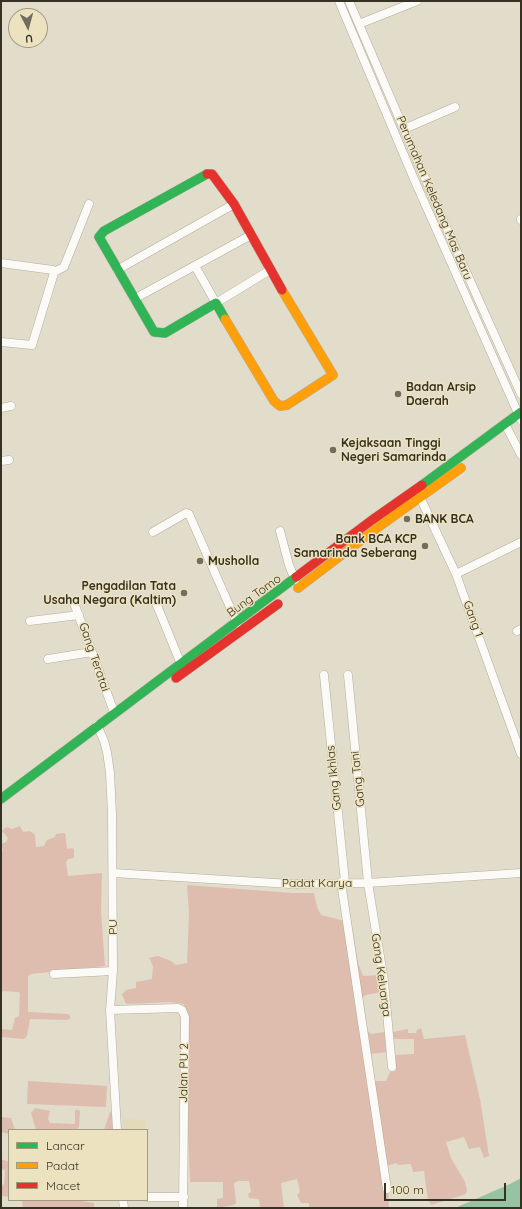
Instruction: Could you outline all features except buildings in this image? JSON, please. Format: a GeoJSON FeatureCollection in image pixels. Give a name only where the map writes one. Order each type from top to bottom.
{"type":"FeatureCollection","features":[{"type":"Feature","properties":{"kind":"main road"},"geometry":{"type":"LineString","coordinates":[[207,174],[212,174],[234,204],[270,270],[333,375],[287,405],[280,406],[274,401],[216,303],[165,333],[157,334],[154,332],[100,241],[99,237],[104,230],[207,174]]}},
{"type":"Feature","properties":{"kind":"main road","name":"Bung Tomo"},"geometry":{"type":"LineString","coordinates":[[1,805],[99,729],[114,712],[237,623],[286,597],[454,474],[520,417]]}},
{"type":"Feature","properties":{"kind":"main road","name":"Bung Tomo"},"geometry":{"type":"LineString","coordinates":[[1,799],[264,608],[295,580],[416,488],[507,428]]}},
{"type":"Feature","properties":{"kind":"street"},"geometry":{"type":"LineString","coordinates":[[339,1],[414,179],[520,417]]}},
{"type":"Feature","properties":{"kind":"street","name":"Perumahan Keledang Mas Baru"},"geometry":{"type":"LineString","coordinates":[[349,1],[521,394]]}},
{"type":"Feature","properties":{"kind":"street"},"geometry":{"type":"LineString","coordinates":[[359,24],[417,1]]}},
{"type":"Feature","properties":{"kind":"street"},"geometry":{"type":"LineString","coordinates":[[404,129],[455,107]]}},
{"type":"Feature","properties":{"kind":"street"},"geometry":{"type":"LineString","coordinates":[[400,143],[409,139]]}},
{"type":"Feature","properties":{"kind":"street"},"geometry":{"type":"LineString","coordinates":[[1,263],[53,271],[64,267],[89,204]]}},
{"type":"Feature","properties":{"kind":"street"},"geometry":{"type":"LineString","coordinates":[[117,270],[234,204]]}},
{"type":"Feature","properties":{"kind":"street"},"geometry":{"type":"LineString","coordinates":[[134,299],[251,235]]}},
{"type":"Feature","properties":{"kind":"street"},"geometry":{"type":"LineString","coordinates":[[195,266],[216,303],[270,270]]}},
{"type":"Feature","properties":{"kind":"street"},"geometry":{"type":"LineString","coordinates":[[1,342],[32,345],[53,271]]}},
{"type":"Feature","properties":{"kind":"street"},"geometry":{"type":"LineString","coordinates":[[1,408],[11,406]]}},
{"type":"Feature","properties":{"kind":"street"},"geometry":{"type":"LineString","coordinates":[[507,428],[521,455]]}},
{"type":"Feature","properties":{"kind":"street","name":"Gang 1"},"geometry":{"type":"LineString","coordinates":[[416,488],[456,574],[521,754]]}},
{"type":"Feature","properties":{"kind":"street"},"geometry":{"type":"LineString","coordinates":[[153,532],[186,513],[190,514],[237,623]]}},
{"type":"Feature","properties":{"kind":"street"},"geometry":{"type":"LineString","coordinates":[[280,531],[289,565],[295,580]]}},
{"type":"Feature","properties":{"kind":"street"},"geometry":{"type":"LineString","coordinates":[[456,574],[521,542]]}},
{"type":"Feature","properties":{"kind":"street"},"geometry":{"type":"LineString","coordinates":[[154,598],[180,664]]}},
{"type":"Feature","properties":{"kind":"street","name":"Gang Teratai"},"geometry":{"type":"LineString","coordinates":[[74,603],[114,712]]}},
{"type":"Feature","properties":{"kind":"street"},"geometry":{"type":"LineString","coordinates":[[30,621],[79,615]]}},
{"type":"Feature","properties":{"kind":"street"},"geometry":{"type":"LineString","coordinates":[[48,659],[92,652]]}},
{"type":"Feature","properties":{"kind":"street","name":"Gang Ikhlas"},"geometry":{"type":"LineString","coordinates":[[324,675],[343,882],[387,1189]]}},
{"type":"Feature","properties":{"kind":"street","name":"Gang Tani"},"geometry":{"type":"LineString","coordinates":[[348,675],[368,883]]}},
{"type":"Feature","properties":{"kind":"street","name":"PU"},"geometry":{"type":"LineString","coordinates":[[99,729],[104,741],[110,773],[113,874],[113,971],[110,1010],[117,1129]]}},
{"type":"Feature","properties":{"kind":"street","name":"Padat Karya"},"geometry":{"type":"LineString","coordinates":[[113,874],[291,884],[343,882],[368,883],[521,873]]}},
{"type":"Feature","properties":{"kind":"street","name":"Gang Keluarga"},"geometry":{"type":"LineString","coordinates":[[368,883],[384,981],[392,1067]]}},
{"type":"Feature","properties":{"kind":"street"},"geometry":{"type":"LineString","coordinates":[[54,974],[113,971]]}},
{"type":"Feature","properties":{"kind":"street","name":"Jalan PU 2"},"geometry":{"type":"LineString","coordinates":[[110,1010],[178,1008],[182,1010],[185,1017],[183,1208]]}},
{"type":"Feature","properties":{"kind":"street"},"geometry":{"type":"LineString","coordinates":[[148,1197],[184,1197]]}},
{"type":"Feature","properties":{"kind":"shaded area"},"geometry":{"type":"Polygon","coordinates":[[[20,826],[23,832],[30,831],[35,835],[36,847],[44,846],[47,840],[55,837],[56,834],[65,833],[67,849],[73,848],[74,850],[74,858],[68,859],[66,862],[68,876],[102,873],[101,912],[105,966],[31,974],[28,976],[28,1012],[68,1014],[70,1019],[30,1019],[27,1036],[24,1039],[1,1037],[1,1029],[12,1030],[15,1018],[19,1016],[20,993],[1,991],[1,852],[3,851],[1,844],[6,842],[8,838],[2,831],[6,827],[12,829],[20,826]]]}},
{"type":"Feature","properties":{"kind":"shaded area"},"geometry":{"type":"Polygon","coordinates":[[[187,885],[292,893],[314,893],[317,907],[321,915],[349,922],[352,927],[358,963],[363,976],[379,975],[383,992],[365,995],[361,1000],[367,1030],[371,1034],[385,1032],[388,1052],[369,1054],[370,1081],[386,1081],[390,1072],[396,1071],[396,1055],[414,1054],[414,1039],[393,1039],[393,1032],[408,1029],[408,1033],[416,1033],[417,1030],[421,1028],[424,1039],[465,1035],[480,1099],[489,1156],[484,1158],[480,1147],[469,1149],[464,1137],[446,1142],[451,1158],[465,1182],[467,1190],[466,1194],[431,1205],[428,1200],[424,1171],[413,1172],[411,1164],[398,1165],[396,1163],[387,1166],[389,1208],[309,1208],[309,1203],[301,1203],[297,1195],[300,1192],[297,1179],[281,1183],[284,1208],[260,1208],[259,1199],[249,1198],[248,1194],[251,1192],[249,1181],[238,1181],[234,1183],[236,1203],[234,1205],[217,1208],[217,1199],[223,1198],[223,1182],[190,1182],[186,1089],[186,1010],[184,1004],[170,1002],[126,1004],[122,994],[126,990],[136,988],[136,982],[152,979],[153,966],[149,958],[158,956],[171,961],[176,965],[187,963],[189,912],[187,885]]]}},
{"type":"Feature","properties":{"kind":"shaded area"},"geometry":{"type":"Polygon","coordinates":[[[28,1081],[107,1086],[106,1107],[27,1104],[28,1081]]]}},
{"type":"Feature","properties":{"kind":"shaded area"},"geometry":{"type":"Polygon","coordinates":[[[35,1108],[50,1111],[48,1119],[50,1123],[75,1124],[75,1110],[78,1110],[80,1111],[79,1127],[76,1129],[36,1129],[31,1113],[35,1108]]]}},
{"type":"Feature","properties":{"kind":"shaded area"},"geometry":{"type":"Polygon","coordinates":[[[110,1112],[113,1113],[113,1129],[104,1129],[110,1112]]]}},
{"type":"Feature","properties":{"kind":"shaded area"},"geometry":{"type":"Polygon","coordinates":[[[1,1117],[11,1118],[15,1129],[8,1129],[8,1134],[1,1132],[1,1117]]]}},
{"type":"Feature","properties":{"kind":"shaded area"},"geometry":{"type":"Polygon","coordinates":[[[123,1119],[145,1120],[146,1129],[123,1129],[123,1119]]]}},
{"type":"Feature","properties":{"kind":"shaded area"},"geometry":{"type":"Polygon","coordinates":[[[1,1159],[8,1162],[8,1197],[1,1196],[1,1186],[4,1184],[5,1170],[1,1169],[1,1159]]]}},
{"type":"Feature","properties":{"kind":"shaded area"},"geometry":{"type":"Polygon","coordinates":[[[521,1178],[521,1208],[455,1208],[510,1184],[521,1178]]]}},
{"type":"Feature","properties":{"kind":"shaded area"},"geometry":{"type":"Polygon","coordinates":[[[22,1201],[82,1201],[94,1203],[94,1208],[23,1208],[22,1201]]]}},
{"type":"Feature","properties":{"kind":"traffic: fast"},"geometry":{"type":"LineString","coordinates":[[207,174],[104,231],[99,237],[154,332],[165,333],[216,303],[225,319]]}},
{"type":"Feature","properties":{"kind":"traffic: fast"},"geometry":{"type":"LineString","coordinates":[[422,485],[521,412]]}},
{"type":"Feature","properties":{"kind":"traffic: fast"},"geometry":{"type":"LineString","coordinates":[[1,799],[296,577]]}},
{"type":"Feature","properties":{"kind":"traffic: slow"},"geometry":{"type":"LineString","coordinates":[[225,319],[274,401],[280,406],[287,405],[333,375],[282,290]]}},
{"type":"Feature","properties":{"kind":"traffic: slow"},"geometry":{"type":"LineString","coordinates":[[298,588],[377,528],[461,468]]}},
{"type":"Feature","properties":{"kind":"traffic: jam"},"geometry":{"type":"LineString","coordinates":[[207,174],[212,174],[234,204],[282,290]]}},
{"type":"Feature","properties":{"kind":"traffic: jam"},"geometry":{"type":"LineString","coordinates":[[296,577],[372,520],[422,485]]}},
{"type":"Feature","properties":{"kind":"traffic: jam"},"geometry":{"type":"LineString","coordinates":[[176,678],[278,604]]}},
{"type":"Feature","properties":{"kind":"place","name":"Badan Arsip Daerah"},"geometry":{"type":"Point","coordinates":[398,394]}},
{"type":"Feature","properties":{"kind":"place","name":"Kejaksaan Tinggi Negeri Samarinda"},"geometry":{"type":"Point","coordinates":[333,450]}},
{"type":"Feature","properties":{"kind":"place","name":"BANK BCA"},"geometry":{"type":"Point","coordinates":[407,519]}},
{"type":"Feature","properties":{"kind":"place","name":"Bank BCA KCP Samarinda Seberang"},"geometry":{"type":"Point","coordinates":[425,546]}},
{"type":"Feature","properties":{"kind":"place","name":"Musholla"},"geometry":{"type":"Point","coordinates":[200,561]}},
{"type":"Feature","properties":{"kind":"place","name":"Pengadilan Tata Usaha Negara (Kaltim)"},"geometry":{"type":"Point","coordinates":[184,593]}}]}
